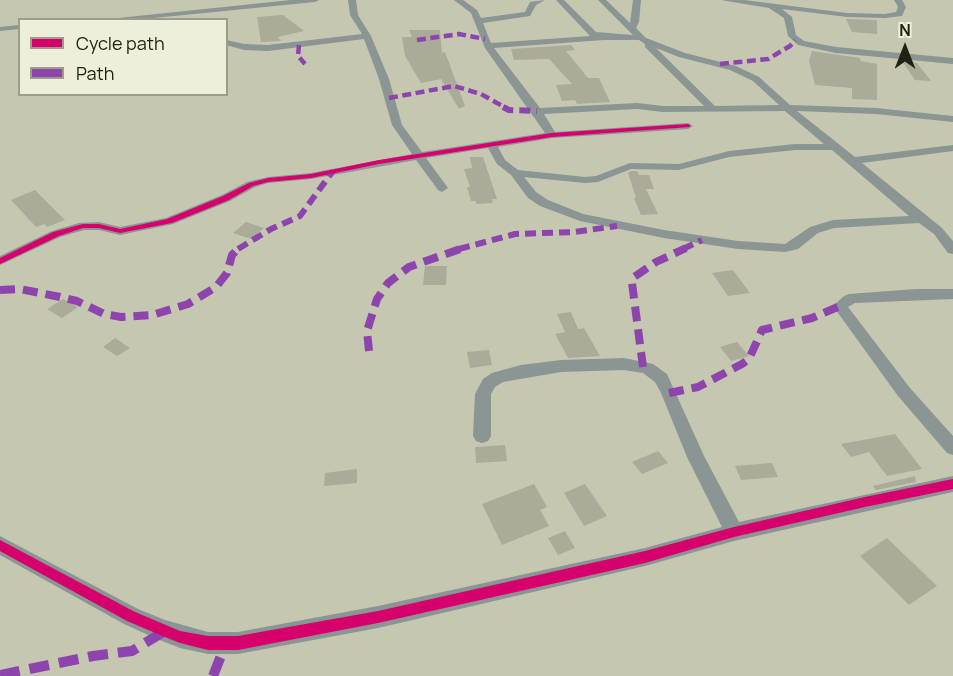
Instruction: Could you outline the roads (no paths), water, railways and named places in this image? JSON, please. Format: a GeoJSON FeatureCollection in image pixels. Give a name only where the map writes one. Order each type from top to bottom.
{"type":"FeatureCollection","features":[{"type":"Feature","properties":{"kind":"street"},"geometry":{"type":"LineString","coordinates":[[143,18],[203,15],[315,0]]}},
{"type":"Feature","properties":{"kind":"street"},"geometry":{"type":"LineString","coordinates":[[352,0],[354,15],[367,36],[397,124],[442,188]]}},
{"type":"Feature","properties":{"kind":"street"},"geometry":{"type":"LineString","coordinates":[[458,0],[474,12],[488,46],[537,111],[552,135]]}},
{"type":"Feature","properties":{"kind":"street"},"geometry":{"type":"LineString","coordinates":[[479,21],[530,12],[533,4],[542,0]]}},
{"type":"Feature","properties":{"kind":"street"},"geometry":{"type":"LineString","coordinates":[[560,0],[593,34],[604,37]]}},
{"type":"Feature","properties":{"kind":"street"},"geometry":{"type":"LineString","coordinates":[[602,0],[712,108]]}},
{"type":"Feature","properties":{"kind":"street"},"geometry":{"type":"LineString","coordinates":[[631,29],[635,22],[637,0]]}},
{"type":"Feature","properties":{"kind":"street"},"geometry":{"type":"LineString","coordinates":[[725,0],[846,15],[896,15],[902,7],[898,0]]}},
{"type":"Feature","properties":{"kind":"street"},"geometry":{"type":"LineString","coordinates":[[787,15],[826,3]]}},
{"type":"Feature","properties":{"kind":"street"},"geometry":{"type":"LineString","coordinates":[[846,15],[848,5]]}},
{"type":"Feature","properties":{"kind":"street"},"geometry":{"type":"LineString","coordinates":[[772,6],[787,15],[793,38],[805,44],[828,49],[953,62]]}},
{"type":"Feature","properties":{"kind":"street"},"geometry":{"type":"LineString","coordinates":[[0,29],[18,27]]}},
{"type":"Feature","properties":{"kind":"street"},"geometry":{"type":"LineString","coordinates":[[228,43],[243,47],[268,48],[367,36]]}},
{"type":"Feature","properties":{"kind":"street"},"geometry":{"type":"LineString","coordinates":[[488,46],[604,37],[641,39],[682,55],[748,74],[763,84],[834,147],[938,231],[953,250]]}},
{"type":"Feature","properties":{"kind":"street"},"geometry":{"type":"LineString","coordinates":[[537,111],[637,106],[663,109],[876,111],[953,119]]}},
{"type":"Feature","properties":{"kind":"street"},"geometry":{"type":"LineString","coordinates":[[0,261],[56,234],[83,226],[96,225],[120,231],[181,216],[260,182],[311,176],[552,135],[688,126]]}},
{"type":"Feature","properties":{"kind":"street"},"geometry":{"type":"LineString","coordinates":[[491,144],[504,166],[515,173],[531,195],[544,203],[580,217],[652,232],[738,246],[781,249],[793,246],[814,230],[833,224],[921,219]]}},
{"type":"Feature","properties":{"kind":"street"},"geometry":{"type":"LineString","coordinates":[[515,173],[592,180],[630,166],[679,167],[729,154],[795,147],[834,147]]}},
{"type":"Feature","properties":{"kind":"street"},"geometry":{"type":"LineString","coordinates":[[853,161],[953,148]]}},
{"type":"Feature","properties":{"kind":"street"},"geometry":{"type":"LineString","coordinates":[[938,231],[953,230]]}},
{"type":"Feature","properties":{"kind":"street"},"geometry":{"type":"LineString","coordinates":[[953,294],[855,298],[849,299],[840,306],[904,392],[953,448]]}},
{"type":"Feature","properties":{"kind":"street"},"geometry":{"type":"LineString","coordinates":[[482,436],[483,394],[489,383],[498,377],[512,372],[561,366],[624,364],[647,368],[661,378],[669,393],[701,467],[734,532]]}},
{"type":"Feature","properties":{"kind":"street"},"geometry":{"type":"LineString","coordinates":[[0,545],[17,557],[131,617],[165,631],[208,643],[238,643],[378,617],[645,557],[734,532],[953,484]]}}]}
